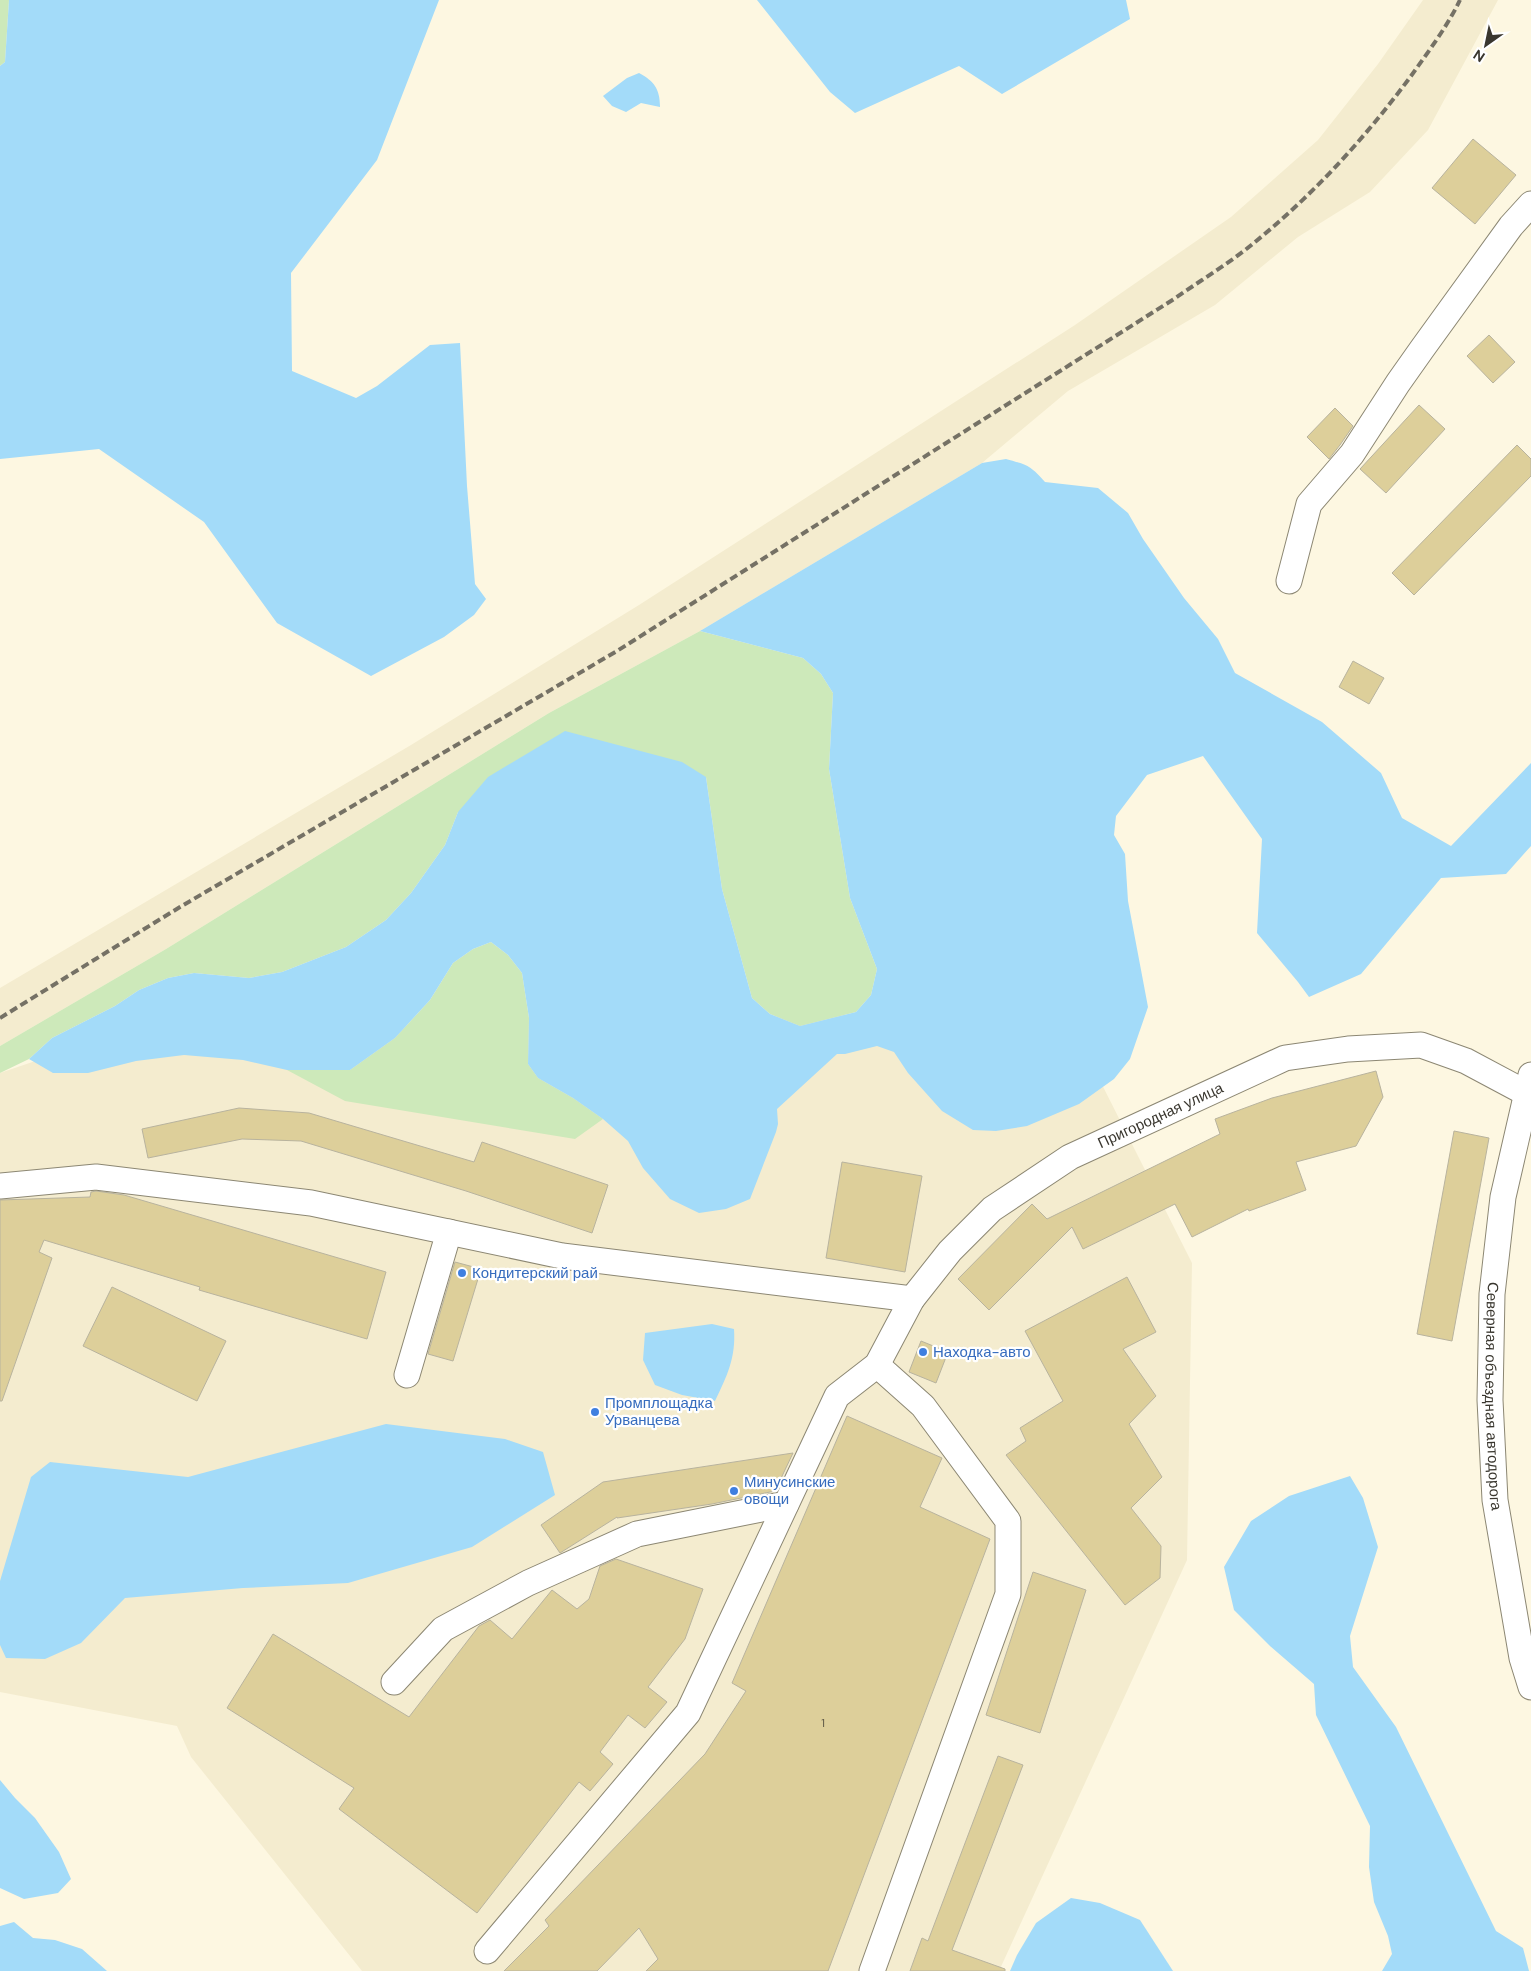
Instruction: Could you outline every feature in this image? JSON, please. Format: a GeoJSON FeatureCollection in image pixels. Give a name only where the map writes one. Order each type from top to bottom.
{"type":"FeatureCollection","features":[{"type":"Feature","properties":{"kind":"street"},"geometry":{"type":"LineString","coordinates":[[1289,582],[1309,504],[1352,454],[1427,342],[1511,226],[1531,204]]}},
{"type":"Feature","properties":{"kind":"street","name":"Пригородная улица"},"geometry":{"type":"LineString","coordinates":[[877,1365],[912,1299],[950,1251],[992,1209],[1070,1157],[1285,1058],[1348,1049],[1422,1045],[1528,1084]]}},
{"type":"Feature","properties":{"kind":"street","name":"Северная объездная автодорога"},"geometry":{"type":"LineString","coordinates":[[1528,1084],[1503,1197],[1493,1284],[1490,1400],[1495,1500],[1522,1658],[1531,1687]]}},
{"type":"Feature","properties":{"kind":"street"},"geometry":{"type":"LineString","coordinates":[[0,1186],[96,1177],[311,1203],[562,1256],[912,1299]]}},
{"type":"Feature","properties":{"kind":"street"},"geometry":{"type":"LineString","coordinates":[[407,1375],[449,1232]]}},
{"type":"Feature","properties":{"kind":"street"},"geometry":{"type":"LineString","coordinates":[[488,1951],[688,1713],[837,1396],[877,1365],[923,1406],[1008,1521],[1008,1594],[872,1971]]}},
{"type":"Feature","properties":{"kind":"street"},"geometry":{"type":"LineString","coordinates":[[394,1682],[444,1629],[528,1583],[637,1534],[786,1504]]}},
{"type":"Feature","properties":{"kind":"shaded area"},"geometry":{"type":"Polygon","coordinates":[[[1423,0],[1498,0],[1428,130],[1370,192],[1298,237],[1215,305],[1068,391],[982,463],[700,631],[549,713],[166,949],[0,1046],[0,988],[411,745],[639,605],[1075,325],[1231,217],[1318,140],[1378,64],[1423,0]]]}},
{"type":"Feature","properties":{"kind":"shaded area","name":"Промплощадка Урванцева"},"geometry":{"type":"Polygon","coordinates":[[[889,1014],[1084,1049],[1192,1263],[1187,1560],[999,1971],[362,1971],[191,1757],[177,1726],[0,1692],[0,1073],[124,1031],[889,1014]]]}},
{"type":"Feature","properties":{"kind":"green space"},"geometry":{"type":"Polygon","coordinates":[[[0,0],[9,0],[5,62],[0,66],[0,0]]]}},
{"type":"Feature","properties":{"kind":"green space"},"geometry":{"type":"Polygon","coordinates":[[[700,631],[803,658],[821,674],[833,693],[829,769],[850,898],[877,969],[871,995],[856,1012],[800,1026],[770,1014],[752,998],[722,889],[706,777],[458,812],[445,845],[411,893],[386,920],[346,947],[282,972],[249,978],[194,973],[168,978],[139,990],[115,1006],[52,1038],[29,1059],[0,1073],[0,1046],[166,949],[549,713],[700,631]]]}},
{"type":"Feature","properties":{"kind":"green space"},"geometry":{"type":"Polygon","coordinates":[[[491,942],[508,955],[522,973],[529,1018],[528,1064],[538,1078],[573,1098],[603,1119],[575,1139],[345,1101],[287,1070],[350,1070],[395,1038],[430,1000],[453,963],[473,949],[491,942]]]}},
{"type":"Feature","properties":{"kind":"water"},"geometry":{"type":"Polygon","coordinates":[[[9,0],[439,0],[377,160],[291,273],[292,371],[356,398],[377,386],[430,345],[460,343],[467,486],[475,584],[486,599],[474,615],[444,637],[371,676],[277,623],[204,522],[99,449],[0,459],[0,66],[5,62],[9,0]]]}},
{"type":"Feature","properties":{"kind":"water"},"geometry":{"type":"Polygon","coordinates":[[[757,0],[1126,0],[1130,19],[1002,94],[959,66],[855,113],[830,92],[757,0]]]}},
{"type":"Feature","properties":{"kind":"water"},"geometry":{"type":"Polygon","coordinates":[[[639,73],[649,79],[655,86],[659,95],[660,107],[641,103],[626,112],[612,106],[603,96],[627,78],[639,73]]]}},
{"type":"Feature","properties":{"kind":"water"},"geometry":{"type":"Polygon","coordinates":[[[1006,459],[1028,466],[1045,482],[1098,488],[1128,513],[1143,539],[1184,598],[1218,639],[1235,673],[1322,722],[1381,773],[1402,818],[1451,846],[1531,763],[1531,846],[1506,874],[1441,878],[1361,974],[1309,997],[1257,933],[1262,839],[1203,756],[1147,775],[1116,816],[1114,835],[1125,854],[1128,901],[1148,1007],[1130,1059],[1114,1079],[1079,1104],[1027,1126],[996,1131],[973,1130],[942,1111],[908,1073],[894,1052],[877,1046],[845,1054],[837,1054],[777,1109],[778,1124],[776,1132],[750,1199],[726,1209],[699,1213],[670,1199],[643,1168],[628,1141],[603,1119],[573,1098],[538,1078],[528,1064],[529,1018],[522,973],[508,955],[491,942],[473,949],[453,963],[430,1000],[395,1038],[350,1070],[287,1070],[243,1060],[184,1055],[136,1061],[88,1073],[53,1073],[29,1059],[52,1038],[115,1006],[139,990],[168,978],[194,973],[249,978],[282,972],[346,947],[386,920],[411,893],[445,845],[458,812],[488,777],[565,731],[682,762],[706,777],[722,889],[752,998],[770,1014],[800,1026],[856,1012],[871,995],[877,969],[850,898],[829,769],[833,693],[821,674],[803,658],[700,631],[982,463],[1006,459]]]}},
{"type":"Feature","properties":{"kind":"water"},"geometry":{"type":"Polygon","coordinates":[[[712,1324],[734,1329],[732,1358],[727,1375],[715,1401],[682,1395],[655,1385],[643,1360],[645,1333],[712,1324]]]}},
{"type":"Feature","properties":{"kind":"water"},"geometry":{"type":"Polygon","coordinates":[[[386,1424],[505,1439],[543,1452],[555,1495],[472,1547],[348,1583],[243,1588],[125,1598],[81,1643],[45,1659],[6,1658],[0,1645],[0,1581],[31,1477],[50,1462],[188,1477],[386,1424]]]}},
{"type":"Feature","properties":{"kind":"water"},"geometry":{"type":"Polygon","coordinates":[[[1350,1476],[1363,1498],[1378,1547],[1350,1636],[1353,1667],[1396,1727],[1496,1931],[1523,1948],[1529,1971],[1382,1971],[1392,1954],[1388,1936],[1374,1902],[1369,1867],[1370,1826],[1316,1715],[1314,1684],[1270,1646],[1234,1610],[1224,1567],[1251,1521],[1289,1496],[1350,1476]]]}},
{"type":"Feature","properties":{"kind":"water"},"geometry":{"type":"Polygon","coordinates":[[[0,1780],[35,1818],[59,1852],[71,1879],[58,1893],[24,1899],[0,1888],[0,1780]]]}},
{"type":"Feature","properties":{"kind":"water"},"geometry":{"type":"Polygon","coordinates":[[[1071,1898],[1100,1903],[1140,1920],[1173,1971],[1010,1971],[1036,1923],[1071,1898]]]}},
{"type":"Feature","properties":{"kind":"water"},"geometry":{"type":"Polygon","coordinates":[[[14,1922],[33,1938],[55,1940],[82,1949],[107,1971],[0,1971],[0,1926],[14,1922]]]}},
{"type":"Feature","properties":{"kind":"building"},"geometry":{"type":"Polygon","coordinates":[[[1473,139],[1516,175],[1475,224],[1432,188],[1473,139]]]}},
{"type":"Feature","properties":{"kind":"building"},"geometry":{"type":"Polygon","coordinates":[[[1489,335],[1515,362],[1493,383],[1467,356],[1489,335]]]}},
{"type":"Feature","properties":{"kind":"building"},"geometry":{"type":"Polygon","coordinates":[[[1419,405],[1445,429],[1386,493],[1360,469],[1419,405]]]}},
{"type":"Feature","properties":{"kind":"building"},"geometry":{"type":"Polygon","coordinates":[[[1335,408],[1353,426],[1329,459],[1307,437],[1335,408]]]}},
{"type":"Feature","properties":{"kind":"building"},"geometry":{"type":"Polygon","coordinates":[[[1517,445],[1531,459],[1531,476],[1414,595],[1392,573],[1517,445]]]}},
{"type":"Feature","properties":{"kind":"building"},"geometry":{"type":"Polygon","coordinates":[[[1353,661],[1384,678],[1369,704],[1339,687],[1353,661]]]}},
{"type":"Feature","properties":{"kind":"building"},"geometry":{"type":"Polygon","coordinates":[[[1376,1071],[1383,1097],[1356,1146],[1296,1162],[1306,1190],[1249,1211],[1248,1209],[1192,1237],[1175,1204],[1083,1249],[1072,1227],[989,1310],[958,1279],[1032,1204],[1047,1219],[1220,1134],[1215,1119],[1272,1098],[1376,1071]]]}},
{"type":"Feature","properties":{"kind":"building"},"geometry":{"type":"Polygon","coordinates":[[[239,1108],[309,1113],[474,1162],[482,1142],[608,1185],[592,1233],[466,1191],[301,1141],[242,1139],[148,1158],[142,1129],[239,1108]]]}},
{"type":"Feature","properties":{"kind":"building"},"geometry":{"type":"Polygon","coordinates":[[[1454,1131],[1489,1138],[1452,1341],[1417,1334],[1454,1131]]]}},
{"type":"Feature","properties":{"kind":"building"},"geometry":{"type":"Polygon","coordinates":[[[842,1162],[922,1176],[905,1272],[826,1258],[842,1162]]]}},
{"type":"Feature","properties":{"kind":"building"},"geometry":{"type":"Polygon","coordinates":[[[91,1192],[124,1195],[386,1272],[367,1339],[199,1290],[200,1287],[44,1240],[39,1252],[52,1258],[2,1401],[0,1401],[0,1200],[90,1197],[91,1192]]]}},
{"type":"Feature","properties":{"kind":"building"},"geometry":{"type":"Polygon","coordinates":[[[455,1262],[481,1269],[453,1361],[428,1354],[455,1262]]]}},
{"type":"Feature","properties":{"kind":"building"},"geometry":{"type":"Polygon","coordinates":[[[1127,1277],[1156,1332],[1123,1349],[1156,1396],[1129,1424],[1162,1477],[1131,1508],[1161,1546],[1160,1578],[1125,1605],[1006,1455],[1026,1441],[1020,1428],[1063,1401],[1025,1331],[1127,1277]]]}},
{"type":"Feature","properties":{"kind":"building"},"geometry":{"type":"Polygon","coordinates":[[[112,1287],[226,1341],[197,1401],[83,1346],[112,1287]]]}},
{"type":"Feature","properties":{"kind":"building"},"geometry":{"type":"Polygon","coordinates":[[[921,1341],[948,1352],[936,1383],[909,1372],[921,1341]]]}},
{"type":"Feature","properties":{"kind":"building"},"geometry":{"type":"Polygon","coordinates":[[[847,1416],[942,1458],[920,1507],[990,1539],[828,1971],[646,1971],[658,1959],[639,1928],[597,1971],[504,1971],[549,1926],[545,1920],[705,1754],[746,1691],[732,1683],[847,1416]]]}},
{"type":"Feature","properties":{"kind":"building"},"geometry":{"type":"Polygon","coordinates":[[[793,1453],[775,1491],[712,1504],[617,1517],[560,1553],[541,1525],[603,1482],[793,1453]]]}},
{"type":"Feature","properties":{"kind":"building"},"geometry":{"type":"Polygon","coordinates":[[[616,1559],[703,1589],[685,1639],[648,1687],[667,1702],[645,1728],[628,1715],[600,1752],[613,1764],[590,1791],[579,1782],[477,1913],[339,1809],[354,1788],[227,1708],[273,1634],[409,1717],[479,1626],[490,1620],[512,1639],[552,1590],[577,1609],[589,1599],[600,1566],[616,1559]]]}},
{"type":"Feature","properties":{"kind":"building"},"geometry":{"type":"Polygon","coordinates":[[[1033,1572],[1086,1590],[1040,1733],[986,1715],[1033,1572]]]}},
{"type":"Feature","properties":{"kind":"building"},"geometry":{"type":"Polygon","coordinates":[[[998,1756],[1023,1765],[952,1950],[1005,1969],[1005,1971],[910,1971],[922,1938],[928,1941],[998,1756]]]}},
{"type":"Feature","properties":{"kind":"railway"},"geometry":{"type":"LineString","coordinates":[[0,1018],[180,907],[617,651],[1174,299],[1226,264],[1298,205],[1357,143],[1411,76],[1443,30],[1460,0]]}},
{"type":"Feature","properties":{"kind":"place","name":"Кондитерский рай"},"geometry":{"type":"Point","coordinates":[462,1273]}},
{"type":"Feature","properties":{"kind":"place","name":"Находка-авто"},"geometry":{"type":"Point","coordinates":[923,1352]}},
{"type":"Feature","properties":{"kind":"place","name":"Промплощадка Урванцева"},"geometry":{"type":"Point","coordinates":[595,1412]}},
{"type":"Feature","properties":{"kind":"place","name":"Минусинские овощи"},"geometry":{"type":"Point","coordinates":[734,1491]}}]}
